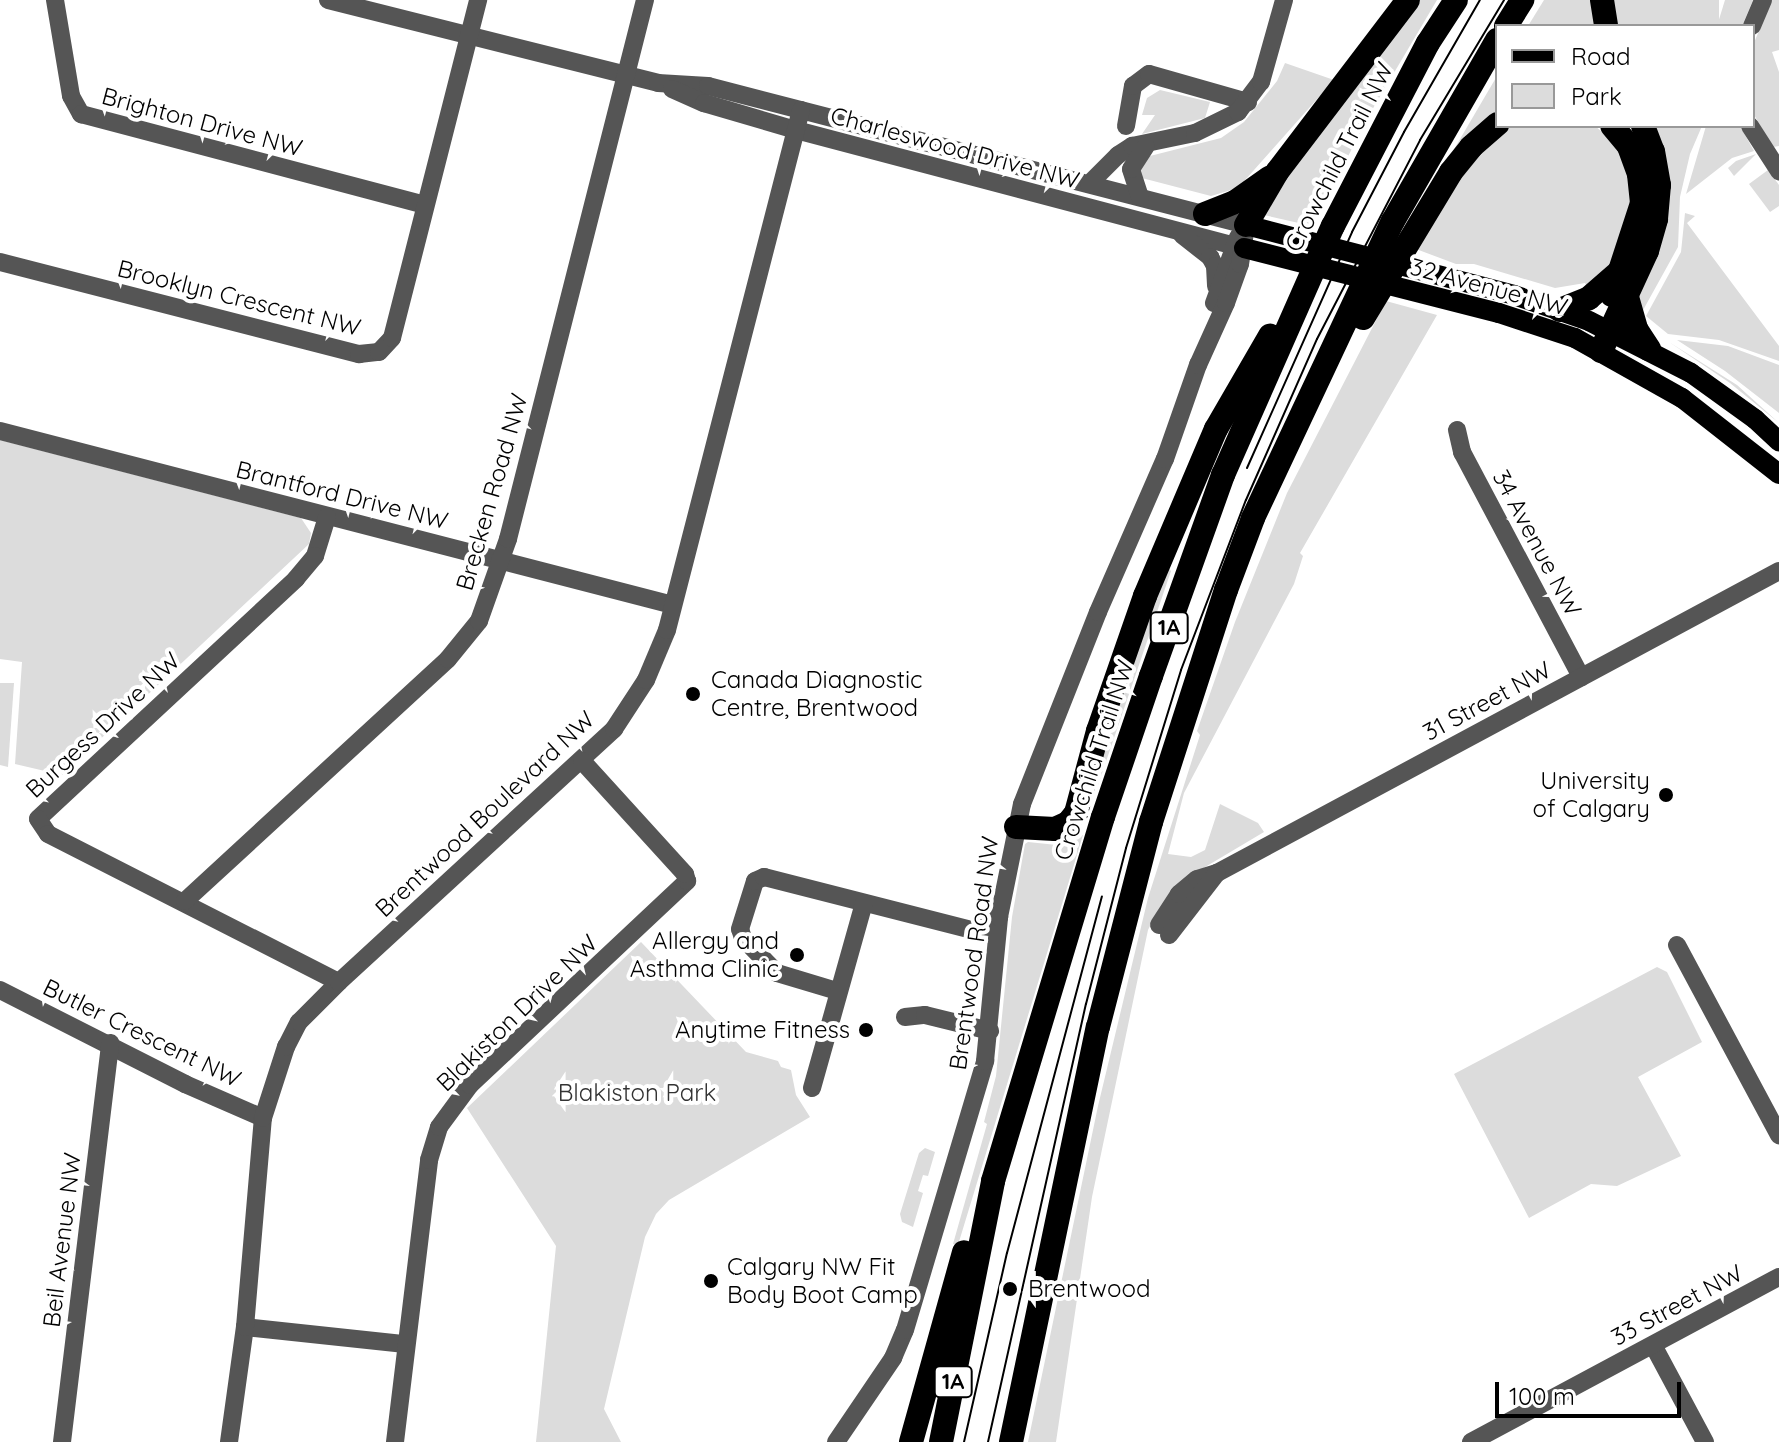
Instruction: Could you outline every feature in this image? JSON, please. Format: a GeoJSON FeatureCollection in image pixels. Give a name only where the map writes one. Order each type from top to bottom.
{"type":"FeatureCollection","features":[{"type":"Feature","properties":{"kind":"highway"},"geometry":{"type":"LineString","coordinates":[[1241,239],[1277,172],[1408,0]]}},
{"type":"Feature","properties":{"kind":"highway","name":"Crowchild Trail NW"},"geometry":{"type":"LineString","coordinates":[[941,1442],[993,1181],[1103,817],[1151,676],[1223,475],[1333,226],[1428,43],[1456,0]]}},
{"type":"Feature","properties":{"kind":"highway"},"geometry":{"type":"LineString","coordinates":[[1507,24],[1522,0]]}},
{"type":"Feature","properties":{"kind":"highway"},"geometry":{"type":"LineString","coordinates":[[1602,0],[1606,24]]}},
{"type":"Feature","properties":{"kind":"highway","name":"1A"},"geometry":{"type":"LineString","coordinates":[[1011,1442],[1098,1027],[1151,822],[1189,696],[1248,533],[1393,221],[1495,43]]}},
{"type":"Feature","properties":{"kind":"highway"},"geometry":{"type":"LineString","coordinates":[[1323,371],[1349,340],[1451,172],[1471,147],[1495,126]]}},
{"type":"Feature","properties":{"kind":"highway"},"geometry":{"type":"LineString","coordinates":[[1600,338],[1642,203],[1639,174],[1629,146],[1614,128]]}},
{"type":"Feature","properties":{"kind":"highway"},"geometry":{"type":"LineString","coordinates":[[1600,338],[1627,297],[1647,251],[1656,219],[1659,185],[1653,152],[1644,128]]}},
{"type":"Feature","properties":{"kind":"highway"},"geometry":{"type":"LineString","coordinates":[[1205,214],[1235,202],[1277,172]]}},
{"type":"Feature","properties":{"kind":"highway"},"geometry":{"type":"LineString","coordinates":[[1016,827],[1055,829],[1068,823],[1076,813],[1098,731],[1145,596],[1216,429],[1333,226]]}},
{"type":"Feature","properties":{"kind":"highway"},"geometry":{"type":"LineString","coordinates":[[1560,310],[1589,298],[1620,272]]}},
{"type":"Feature","properties":{"kind":"highway"},"geometry":{"type":"LineString","coordinates":[[1627,297],[1636,329],[1649,349]]}},
{"type":"Feature","properties":{"kind":"highway"},"geometry":{"type":"LineString","coordinates":[[911,1442],[967,1243],[993,1181]]}},
{"type":"Feature","properties":{"kind":"main road","name":"32 Avenue NW"},"geometry":{"type":"LineString","coordinates":[[1241,239],[1271,231],[1428,271],[1560,310],[1682,398],[1776,474]]}},
{"type":"Feature","properties":{"kind":"main road","name":"32 Avenue NW"},"geometry":{"type":"LineString","coordinates":[[1241,239],[1266,254],[1417,294],[1649,349],[1691,373],[1755,419],[1779,441]]}},
{"type":"Feature","properties":{"kind":"street","name":"Brighton Drive NW"},"geometry":{"type":"LineString","coordinates":[[55,0],[71,96],[81,114],[425,205]]}},
{"type":"Feature","properties":{"kind":"street","name":"Charleswood Drive NW"},"geometry":{"type":"LineString","coordinates":[[328,0],[658,83],[704,103],[796,130],[1173,229],[1241,239]]}},
{"type":"Feature","properties":{"kind":"street","name":"Brooklyn Crescent NW"},"geometry":{"type":"LineString","coordinates":[[0,262],[359,354],[373,354],[392,338],[478,0]]}},
{"type":"Feature","properties":{"kind":"street","name":"Brecken Road NW"},"geometry":{"type":"LineString","coordinates":[[185,901],[464,642],[479,621],[502,559],[645,0]]}},
{"type":"Feature","properties":{"kind":"street"},"geometry":{"type":"LineString","coordinates":[[1089,184],[1118,155],[1132,146],[1146,146],[1195,133],[1228,118],[1248,102],[1261,82],[1284,0]]}},
{"type":"Feature","properties":{"kind":"street"},"geometry":{"type":"LineString","coordinates":[[1753,24],[1763,0]]}},
{"type":"Feature","properties":{"kind":"street"},"geometry":{"type":"LineString","coordinates":[[1126,126],[1133,86],[1149,74],[1248,102]]}},
{"type":"Feature","properties":{"kind":"street","name":"Charleswood Drive NW"},"geometry":{"type":"LineString","coordinates":[[658,83],[708,86],[1205,214],[1241,239]]}},
{"type":"Feature","properties":{"kind":"street","name":"Brentwood Boulevard NW"},"geometry":{"type":"LineString","coordinates":[[229,1442],[245,1327],[263,1118],[286,1047],[299,1022],[339,982],[582,761],[634,703],[659,654],[673,605],[801,110]]}},
{"type":"Feature","properties":{"kind":"street"},"geometry":{"type":"LineString","coordinates":[[1751,128],[1779,171]]}},
{"type":"Feature","properties":{"kind":"street"},"geometry":{"type":"LineString","coordinates":[[1140,197],[1131,169],[1146,146]]}},
{"type":"Feature","properties":{"kind":"street"},"geometry":{"type":"LineString","coordinates":[[1173,229],[1210,257],[1215,266],[1216,294]]}},
{"type":"Feature","properties":{"kind":"street","name":"Brentwood Road NW"},"geometry":{"type":"LineString","coordinates":[[1211,335],[1216,294],[1241,239]]}},
{"type":"Feature","properties":{"kind":"street","name":"Brentwood Road NW"},"geometry":{"type":"LineString","coordinates":[[836,1442],[887,1367],[905,1330],[969,1124],[990,1031],[999,917],[1016,827],[1057,714],[1165,459],[1211,335],[1241,239]]}},
{"type":"Feature","properties":{"kind":"street","name":"34 Avenue NW"},"geometry":{"type":"LineString","coordinates":[[1457,430],[1462,452],[1581,677]]}},
{"type":"Feature","properties":{"kind":"street","name":"Brantford Drive NW"},"geometry":{"type":"LineString","coordinates":[[0,431],[673,605]]}},
{"type":"Feature","properties":{"kind":"street","name":"Burgess Drive NW"},"geometry":{"type":"LineString","coordinates":[[327,517],[315,556],[296,579],[38,819],[48,834],[339,982]]}},
{"type":"Feature","properties":{"kind":"street","name":"31 Street NW"},"geometry":{"type":"LineString","coordinates":[[1164,930],[1217,873],[1779,571]]}},
{"type":"Feature","properties":{"kind":"street","name":"Blakiston Drive NW"},"geometry":{"type":"LineString","coordinates":[[395,1442],[429,1160],[449,1110],[470,1085],[687,881],[685,874],[582,761]]}},
{"type":"Feature","properties":{"kind":"street"},"geometry":{"type":"LineString","coordinates":[[837,991],[777,973],[743,938],[740,929],[751,885],[764,877],[972,930],[987,927],[999,917]]}},
{"type":"Feature","properties":{"kind":"street"},"geometry":{"type":"LineString","coordinates":[[812,1088],[864,903]]}},
{"type":"Feature","properties":{"kind":"street"},"geometry":{"type":"LineString","coordinates":[[1677,945],[1779,1135]]}},
{"type":"Feature","properties":{"kind":"street","name":"Butler Crescent NW"},"geometry":{"type":"LineString","coordinates":[[0,990],[110,1043],[185,1084],[263,1118]]}},
{"type":"Feature","properties":{"kind":"street"},"geometry":{"type":"LineString","coordinates":[[905,1017],[925,1015],[990,1031]]}},
{"type":"Feature","properties":{"kind":"street","name":"Beil Avenue NW"},"geometry":{"type":"LineString","coordinates":[[62,1442],[110,1043]]}},
{"type":"Feature","properties":{"kind":"street","name":"33 Street NW"},"geometry":{"type":"LineString","coordinates":[[1471,1442],[1779,1277]]}},
{"type":"Feature","properties":{"kind":"street"},"geometry":{"type":"LineString","coordinates":[[245,1327],[405,1344]]}},
{"type":"Feature","properties":{"kind":"street"},"geometry":{"type":"LineString","coordinates":[[1653,1345],[1705,1442]]}},
{"type":"Feature","properties":{"kind":"green space"},"geometry":{"type":"Polygon","coordinates":[[[1415,0],[1437,0],[1372,110],[1312,226],[1264,215],[1267,204],[1415,0]]]}},
{"type":"Feature","properties":{"kind":"green space"},"geometry":{"type":"Polygon","coordinates":[[[1544,0],[1594,0],[1598,24],[1529,24],[1544,0]]]}},
{"type":"Feature","properties":{"kind":"green space"},"geometry":{"type":"Polygon","coordinates":[[[1609,0],[1719,0],[1719,24],[1609,24],[1609,0]]]}},
{"type":"Feature","properties":{"kind":"green space"},"geometry":{"type":"Polygon","coordinates":[[[1725,0],[1753,0],[1743,24],[1718,24],[1725,0]]]}},
{"type":"Feature","properties":{"kind":"green space"},"geometry":{"type":"Polygon","coordinates":[[[1772,0],[1779,0],[1779,50],[1772,52],[1779,72],[1779,146],[1773,147],[1755,116],[1755,40],[1772,0]]]}},
{"type":"Feature","properties":{"kind":"green space"},"geometry":{"type":"Polygon","coordinates":[[[1285,63],[1334,80],[1238,188],[1211,196],[1138,177],[1140,162],[1146,157],[1221,138],[1244,122],[1277,81],[1285,63]]]}},
{"type":"Feature","properties":{"kind":"green space"},"geometry":{"type":"Polygon","coordinates":[[[1495,79],[1495,118],[1453,151],[1495,79]]]}},
{"type":"Feature","properties":{"kind":"green space"},"geometry":{"type":"Polygon","coordinates":[[[1160,90],[1210,102],[1205,118],[1142,134],[1155,115],[1142,115],[1147,98],[1160,90]]]}},
{"type":"Feature","properties":{"kind":"green space"},"geometry":{"type":"Polygon","coordinates":[[[1508,128],[1597,128],[1615,143],[1634,189],[1612,269],[1590,292],[1585,283],[1555,288],[1474,264],[1456,264],[1416,249],[1473,160],[1508,128]]]}},
{"type":"Feature","properties":{"kind":"green space"},"geometry":{"type":"Polygon","coordinates":[[[1652,128],[1701,128],[1690,154],[1680,197],[1678,247],[1642,312],[1637,305],[1652,128]]]}},
{"type":"Feature","properties":{"kind":"green space"},"geometry":{"type":"Polygon","coordinates":[[[1705,128],[1741,128],[1754,151],[1732,158],[1686,194],[1705,128]]]}},
{"type":"Feature","properties":{"kind":"green space"},"geometry":{"type":"Polygon","coordinates":[[[1756,154],[1734,176],[1728,168],[1736,161],[1756,154]]]}},
{"type":"Feature","properties":{"kind":"green space"},"geometry":{"type":"Polygon","coordinates":[[[1768,170],[1779,185],[1779,206],[1770,212],[1749,184],[1768,170]]]}},
{"type":"Feature","properties":{"kind":"green space"},"geometry":{"type":"Polygon","coordinates":[[[1685,213],[1695,216],[1687,223],[1779,346],[1779,361],[1719,340],[1668,334],[1646,316],[1681,252],[1685,213]]]}},
{"type":"Feature","properties":{"kind":"green space"},"geometry":{"type":"Polygon","coordinates":[[[1386,301],[1437,315],[1300,553],[1303,556],[1294,584],[1184,793],[1168,854],[1191,857],[1205,850],[1220,804],[1258,823],[1264,832],[1190,876],[1156,914],[1148,930],[1092,1197],[1056,1442],[1028,1442],[1098,1106],[1148,898],[1200,735],[1197,731],[1235,622],[1287,493],[1386,301]]]}},
{"type":"Feature","properties":{"kind":"green space"},"geometry":{"type":"Polygon","coordinates":[[[1677,340],[1728,346],[1779,365],[1779,413],[1725,371],[1677,340]]]}},
{"type":"Feature","properties":{"kind":"green space"},"geometry":{"type":"Polygon","coordinates":[[[1669,342],[1737,385],[1779,423],[1730,383],[1669,342]]]}},
{"type":"Feature","properties":{"kind":"green space"},"geometry":{"type":"Polygon","coordinates":[[[0,440],[301,518],[311,533],[309,544],[62,775],[15,764],[22,662],[0,659],[0,440]]]}},
{"type":"Feature","properties":{"kind":"green space"},"geometry":{"type":"Polygon","coordinates":[[[1168,568],[1171,571],[1098,785],[1093,783],[1110,716],[1168,568]]]}},
{"type":"Feature","properties":{"kind":"green space"},"geometry":{"type":"Polygon","coordinates":[[[0,683],[14,683],[8,767],[0,765],[0,683]]]}},
{"type":"Feature","properties":{"kind":"green space"},"geometry":{"type":"Polygon","coordinates":[[[1077,833],[1083,835],[958,1245],[953,1244],[987,1124],[984,1122],[996,1076],[1012,917],[1025,844],[1057,845],[1077,833]]]}},
{"type":"Feature","properties":{"kind":"green space","name":"Blakiston Park"},"geometry":{"type":"Polygon","coordinates":[[[641,942],[746,1052],[778,1061],[781,1067],[791,1070],[796,1095],[810,1117],[669,1200],[656,1214],[645,1237],[604,1409],[621,1442],[536,1442],[556,1246],[467,1108],[641,942]]]}},
{"type":"Feature","properties":{"kind":"green space"},"geometry":{"type":"Polygon","coordinates":[[[1657,967],[1667,972],[1702,1042],[1638,1077],[1681,1156],[1617,1186],[1591,1184],[1529,1218],[1454,1074],[1657,967]]]}},
{"type":"Feature","properties":{"kind":"green space"},"geometry":{"type":"Polygon","coordinates":[[[925,1148],[935,1152],[928,1176],[923,1175],[918,1191],[923,1193],[913,1227],[902,1222],[900,1214],[919,1153],[925,1148]]]}},
{"type":"Feature","properties":{"kind":"tram line"},"geometry":{"type":"LineString","coordinates":[[1247,468],[1352,232],[1404,132],[1480,0]]}},
{"type":"Feature","properties":{"kind":"tram line"},"geometry":{"type":"LineString","coordinates":[[988,1442],[1086,1004],[1126,848],[1181,670],[1246,500],[1317,339],[1420,140],[1504,0]]}},
{"type":"Feature","properties":{"kind":"tram line"},"geometry":{"type":"LineString","coordinates":[[964,1442],[1007,1253],[1102,896]]}},
{"type":"Feature","properties":{"kind":"place","name":"Canada Diagnostic Centre, Brentwood"},"geometry":{"type":"Point","coordinates":[693,694]}},
{"type":"Feature","properties":{"kind":"place","name":"University of Calgary"},"geometry":{"type":"Point","coordinates":[1666,795]}},
{"type":"Feature","properties":{"kind":"place","name":"Allergy and Asthma Clinic"},"geometry":{"type":"Point","coordinates":[797,955]}},
{"type":"Feature","properties":{"kind":"place","name":"Anytime Fitness"},"geometry":{"type":"Point","coordinates":[866,1030]}},
{"type":"Feature","properties":{"kind":"place","name":"Calgary NW Fit Body Boot Camp"},"geometry":{"type":"Point","coordinates":[711,1281]}},
{"type":"Feature","properties":{"kind":"place","name":"Brentwood"},"geometry":{"type":"Point","coordinates":[1010,1289]}}]}
